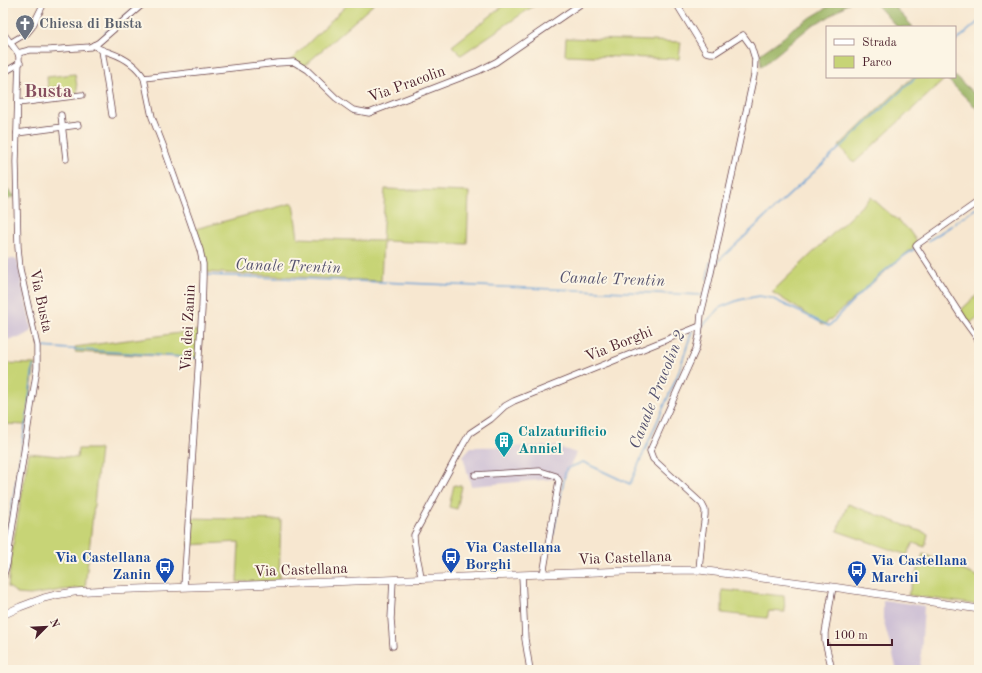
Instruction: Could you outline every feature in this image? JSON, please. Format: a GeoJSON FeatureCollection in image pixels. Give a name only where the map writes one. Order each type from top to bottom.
{"type":"FeatureCollection","features":[{"type":"Feature","properties":{"kind":"main road","name":"Via Castellana"},"geometry":{"type":"LineString","coordinates":[[3,615],[30,603],[56,595],[74,592],[626,571],[699,570],[833,587],[979,609]]}},
{"type":"Feature","properties":{"kind":"main road","name":"Via Castellana"},"geometry":{"type":"LineString","coordinates":[[3,620],[30,603]]}},
{"type":"Feature","properties":{"kind":"street"},"geometry":{"type":"LineString","coordinates":[[10,43],[28,33],[44,3]]}},
{"type":"Feature","properties":{"kind":"street"},"geometry":{"type":"LineString","coordinates":[[18,53],[30,50],[90,47],[144,3]]}},
{"type":"Feature","properties":{"kind":"street","name":"Via Pracolin"},"geometry":{"type":"LineString","coordinates":[[144,78],[294,62],[307,70],[336,98],[353,110],[369,113],[478,71],[496,62],[582,3]]}},
{"type":"Feature","properties":{"kind":"street"},"geometry":{"type":"LineString","coordinates":[[676,3],[706,52],[715,53],[743,35],[751,46],[755,59],[754,75],[701,314],[696,349],[650,451],[653,459],[702,504],[705,510],[699,570]]}},
{"type":"Feature","properties":{"kind":"street","name":"Via Busta"},"geometry":{"type":"LineString","coordinates":[[3,33],[18,53],[20,63],[16,162],[18,247],[20,269],[37,346],[38,361],[6,569],[3,577]]}},
{"type":"Feature","properties":{"kind":"street"},"geometry":{"type":"LineString","coordinates":[[94,45],[126,60],[136,67],[144,78]]}},
{"type":"Feature","properties":{"kind":"street"},"geometry":{"type":"LineString","coordinates":[[102,50],[112,115]]}},
{"type":"Feature","properties":{"kind":"street"},"geometry":{"type":"LineString","coordinates":[[3,73],[20,63]]}},
{"type":"Feature","properties":{"kind":"street","name":"Via dei Zanin"},"geometry":{"type":"LineString","coordinates":[[144,78],[152,117],[190,221],[203,264],[202,309],[184,587]]}},
{"type":"Feature","properties":{"kind":"street"},"geometry":{"type":"LineString","coordinates":[[18,104],[82,95]]}},
{"type":"Feature","properties":{"kind":"street"},"geometry":{"type":"LineString","coordinates":[[61,115],[66,159]]}},
{"type":"Feature","properties":{"kind":"street"},"geometry":{"type":"LineString","coordinates":[[17,132],[78,125]]}},
{"type":"Feature","properties":{"kind":"street"},"geometry":{"type":"LineString","coordinates":[[979,201],[916,246],[979,341]]}},
{"type":"Feature","properties":{"kind":"street","name":"Via Borghi"},"geometry":{"type":"LineString","coordinates":[[421,579],[414,544],[414,535],[470,434],[491,419],[505,406],[514,401],[700,326]]}},
{"type":"Feature","properties":{"kind":"street"},"geometry":{"type":"LineString","coordinates":[[475,475],[540,470],[556,476],[559,481],[543,574]]}},
{"type":"Feature","properties":{"kind":"street"},"geometry":{"type":"LineString","coordinates":[[522,575],[525,639],[530,670]]}},
{"type":"Feature","properties":{"kind":"street"},"geometry":{"type":"LineString","coordinates":[[393,580],[391,624],[394,646]]}},
{"type":"Feature","properties":{"kind":"street"},"geometry":{"type":"LineString","coordinates":[[832,670],[824,634],[833,587]]}},
{"type":"Feature","properties":{"kind":"shaded area"},"geometry":{"type":"Polygon","coordinates":[[[3,259],[17,259],[32,331],[19,338],[3,340],[3,259]]]}},
{"type":"Feature","properties":{"kind":"shaded area"},"geometry":{"type":"Polygon","coordinates":[[[555,446],[576,453],[565,478],[471,486],[463,456],[471,447],[555,446]]]}},
{"type":"Feature","properties":{"kind":"shaded area"},"geometry":{"type":"Polygon","coordinates":[[[883,600],[924,606],[920,670],[897,670],[883,619],[883,600]]]}},
{"type":"Feature","properties":{"kind":"green space"},"geometry":{"type":"Polygon","coordinates":[[[349,3],[375,3],[303,67],[288,63],[349,3]]]}},
{"type":"Feature","properties":{"kind":"green space"},"geometry":{"type":"Polygon","coordinates":[[[507,3],[538,3],[461,55],[452,46],[507,3]]]}},
{"type":"Feature","properties":{"kind":"green space"},"geometry":{"type":"Polygon","coordinates":[[[833,3],[849,3],[827,18],[812,25],[761,67],[760,54],[784,37],[793,28],[833,3]]]}},
{"type":"Feature","properties":{"kind":"green space"},"geometry":{"type":"Polygon","coordinates":[[[875,3],[891,3],[912,26],[896,26],[875,3]]]}},
{"type":"Feature","properties":{"kind":"green space"},"geometry":{"type":"Polygon","coordinates":[[[566,38],[681,42],[679,59],[565,55],[566,38]]]}},
{"type":"Feature","properties":{"kind":"green space"},"geometry":{"type":"Polygon","coordinates":[[[75,74],[78,93],[48,97],[47,89],[58,87],[48,88],[47,77],[75,74]]]}},
{"type":"Feature","properties":{"kind":"green space"},"geometry":{"type":"Polygon","coordinates":[[[956,77],[979,98],[979,111],[946,78],[956,77]]]}},
{"type":"Feature","properties":{"kind":"green space"},"geometry":{"type":"Polygon","coordinates":[[[912,78],[946,78],[854,163],[839,146],[912,78]]]}},
{"type":"Feature","properties":{"kind":"green space"},"geometry":{"type":"Polygon","coordinates":[[[5,188],[15,196],[3,202],[3,190],[5,188]]]}},
{"type":"Feature","properties":{"kind":"green space"},"geometry":{"type":"Polygon","coordinates":[[[385,189],[469,192],[467,244],[383,241],[381,281],[204,272],[205,257],[195,229],[293,203],[298,238],[382,241],[385,189]]]}},
{"type":"Feature","properties":{"kind":"green space"},"geometry":{"type":"Polygon","coordinates":[[[871,197],[908,229],[918,243],[824,325],[772,292],[871,197]]]}},
{"type":"Feature","properties":{"kind":"green space"},"geometry":{"type":"Polygon","coordinates":[[[979,293],[979,316],[969,324],[961,310],[979,293]]]}},
{"type":"Feature","properties":{"kind":"green space"},"geometry":{"type":"Polygon","coordinates":[[[202,330],[199,358],[75,352],[75,347],[202,330]]]}},
{"type":"Feature","properties":{"kind":"green space"},"geometry":{"type":"Polygon","coordinates":[[[3,363],[35,364],[26,425],[3,424],[3,363]]]}},
{"type":"Feature","properties":{"kind":"green space"},"geometry":{"type":"Polygon","coordinates":[[[78,449],[100,449],[85,588],[30,595],[17,594],[8,587],[12,550],[29,453],[77,458],[78,449]]]}},
{"type":"Feature","properties":{"kind":"green space"},"geometry":{"type":"Polygon","coordinates":[[[454,485],[462,486],[457,509],[449,507],[454,485]]]}},
{"type":"Feature","properties":{"kind":"green space"},"geometry":{"type":"Polygon","coordinates":[[[848,504],[928,534],[925,547],[913,543],[907,555],[837,531],[848,504]]]}},
{"type":"Feature","properties":{"kind":"green space"},"geometry":{"type":"Polygon","coordinates":[[[191,518],[281,520],[279,581],[237,582],[239,542],[189,545],[191,518]]]}},
{"type":"Feature","properties":{"kind":"green space"},"geometry":{"type":"Polygon","coordinates":[[[923,554],[979,577],[979,605],[908,595],[923,554]]]}},
{"type":"Feature","properties":{"kind":"green space"},"geometry":{"type":"Polygon","coordinates":[[[722,590],[784,596],[785,612],[769,611],[767,618],[722,613],[722,590]]]}},
{"type":"Feature","properties":{"kind":"waterway"},"geometry":{"type":"LineString","coordinates":[[105,33],[140,3]]}},
{"type":"Feature","properties":{"kind":"waterway","name":"Canale Trentin"},"geometry":{"type":"LineString","coordinates":[[956,41],[979,21]]}},
{"type":"Feature","properties":{"kind":"waterway","name":"Canale Trentin"},"geometry":{"type":"LineString","coordinates":[[715,263],[915,78]]}},
{"type":"Feature","properties":{"kind":"waterway","name":"Canale Pracolin 2"},"geometry":{"type":"LineString","coordinates":[[928,241],[979,206]]}},
{"type":"Feature","properties":{"kind":"waterway","name":"Canale Pracolin 2"},"geometry":{"type":"LineString","coordinates":[[702,326],[721,307],[739,300],[759,296],[771,298],[829,326],[881,274],[916,248]]}},
{"type":"Feature","properties":{"kind":"waterway","name":"Canale Trentin"},"geometry":{"type":"LineString","coordinates":[[707,279],[710,262],[711,263]]}},
{"type":"Feature","properties":{"kind":"waterway","name":"Canale Trentin"},"geometry":{"type":"LineString","coordinates":[[207,275],[703,295]]}},
{"type":"Feature","properties":{"kind":"waterway","name":"Canale Pracolin 2"},"geometry":{"type":"LineString","coordinates":[[553,535],[566,469],[583,462],[630,484],[678,374],[692,331]]}},
{"type":"Feature","properties":{"kind":"waterway","name":"Canale Trentin"},"geometry":{"type":"LineString","coordinates":[[41,347],[197,358]]}},
{"type":"Feature","properties":{"kind":"waterway","name":"Canale Trentin"},"geometry":{"type":"LineString","coordinates":[[3,547],[5,548],[28,408],[33,366]]}},
{"type":"Feature","properties":{"kind":"place","name":"Chiesa di Busta"},"geometry":{"type":"Point","coordinates":[25,41]}},
{"type":"Feature","properties":{"kind":"place","name":"Calzaturificio Anniel"},"geometry":{"type":"Point","coordinates":[504,458]}},
{"type":"Feature","properties":{"kind":"place","name":"Via Castellana Borghi"},"geometry":{"type":"Point","coordinates":[451,574]}},
{"type":"Feature","properties":{"kind":"place","name":"Via Castellana Zanin"},"geometry":{"type":"Point","coordinates":[165,584]}},
{"type":"Feature","properties":{"kind":"place","name":"Via Castellana Marchi"},"geometry":{"type":"Point","coordinates":[857,587]}},
{"type":"Feature","properties":{"kind":"district","name":"Busta"},"geometry":{"type":"Point","coordinates":[48,92]}}]}
